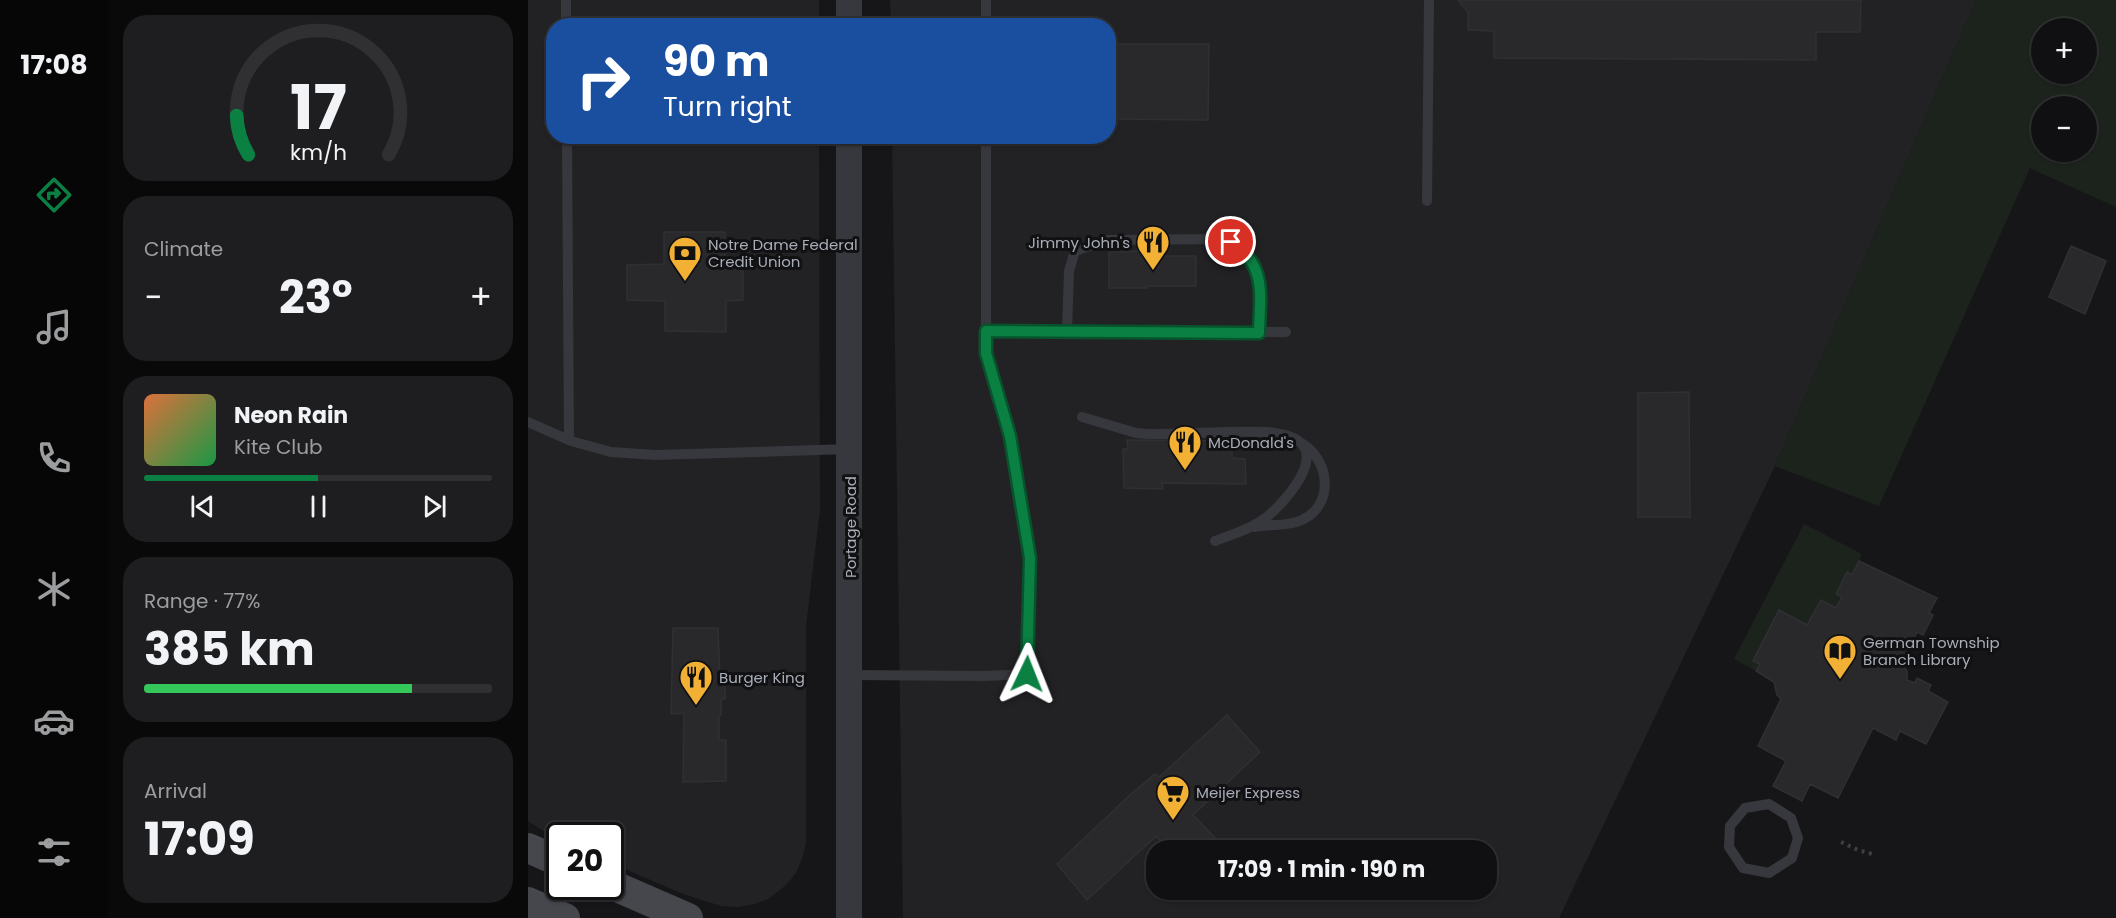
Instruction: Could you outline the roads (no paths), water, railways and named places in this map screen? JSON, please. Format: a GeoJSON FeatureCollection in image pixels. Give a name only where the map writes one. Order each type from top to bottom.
{"type":"FeatureCollection","features":[{"type":"Feature","properties":{"kind":"main road"},"geometry":{"type":"LineString","coordinates":[[528,848],[546,856]]}},
{"type":"Feature","properties":{"kind":"main road"},"geometry":{"type":"LineString","coordinates":[[624,890],[688,918]]}},
{"type":"Feature","properties":{"kind":"main road"},"geometry":{"type":"LineString","coordinates":[[528,902],[565,918]]}},
{"type":"Feature","properties":{"kind":"street"},"geometry":{"type":"LineString","coordinates":[[849,0],[849,18]]}},
{"type":"Feature","properties":{"kind":"street","name":"Portage Road"},"geometry":{"type":"LineString","coordinates":[[849,144],[849,918]]}},
{"type":"Feature","properties":{"kind":"lane"},"geometry":{"type":"LineString","coordinates":[[566,0],[566,18]]}},
{"type":"Feature","properties":{"kind":"lane"},"geometry":{"type":"LineString","coordinates":[[986,0],[986,18]]}},
{"type":"Feature","properties":{"kind":"lane"},"geometry":{"type":"LineString","coordinates":[[1427,201],[1429,0]]}},
{"type":"Feature","properties":{"kind":"lane"},"geometry":{"type":"LineString","coordinates":[[567,144],[569,440]]}},
{"type":"Feature","properties":{"kind":"lane"},"geometry":{"type":"LineString","coordinates":[[850,675],[1027,674],[1030,558],[1010,436],[986,353],[986,144]]}},
{"type":"Feature","properties":{"kind":"lane"},"geometry":{"type":"LineString","coordinates":[[1067,331],[1069,271],[1075,251],[1106,240],[1218,239],[1231,242],[1243,249],[1257,269],[1259,333]]}},
{"type":"Feature","properties":{"kind":"lane"},"geometry":{"type":"LineString","coordinates":[[986,331],[1286,332]]}},
{"type":"Feature","properties":{"kind":"lane"},"geometry":{"type":"LineString","coordinates":[[1082,417],[1136,433],[1251,432],[1285,435],[1312,449],[1324,470],[1323,494],[1317,506],[1305,519],[1246,530],[1215,541]]}},
{"type":"Feature","properties":{"kind":"lane"},"geometry":{"type":"LineString","coordinates":[[528,422],[569,440],[611,452],[655,455],[850,449]]}},
{"type":"Feature","properties":{"kind":"lane"},"geometry":{"type":"LineString","coordinates":[[1246,530],[1268,516],[1300,480],[1307,459],[1305,447],[1297,440]]}},
{"type":"Feature","properties":{"kind":"lane"},"geometry":{"type":"LineString","coordinates":[[1768,804],[1791,818],[1798,838],[1792,858],[1769,873],[1743,868],[1729,848],[1730,826],[1745,808],[1768,804]]}},
{"type":"Feature","properties":{"kind":"place","name":"Jimmy John's"},"geometry":{"type":"Point","coordinates":[1153,271]}},
{"type":"Feature","properties":{"kind":"place","name":"Notre Dame Federal Credit Union"},"geometry":{"type":"Point","coordinates":[685,282]}},
{"type":"Feature","properties":{"kind":"place","name":"McDonald's"},"geometry":{"type":"Point","coordinates":[1185,471]}},
{"type":"Feature","properties":{"kind":"place","name":"German Township Branch Library"},"geometry":{"type":"Point","coordinates":[1840,680]}},
{"type":"Feature","properties":{"kind":"place","name":"Burger King"},"geometry":{"type":"Point","coordinates":[696,706]}},
{"type":"Feature","properties":{"kind":"place","name":"Meijer Express"},"geometry":{"type":"Point","coordinates":[1173,821]}}]}
